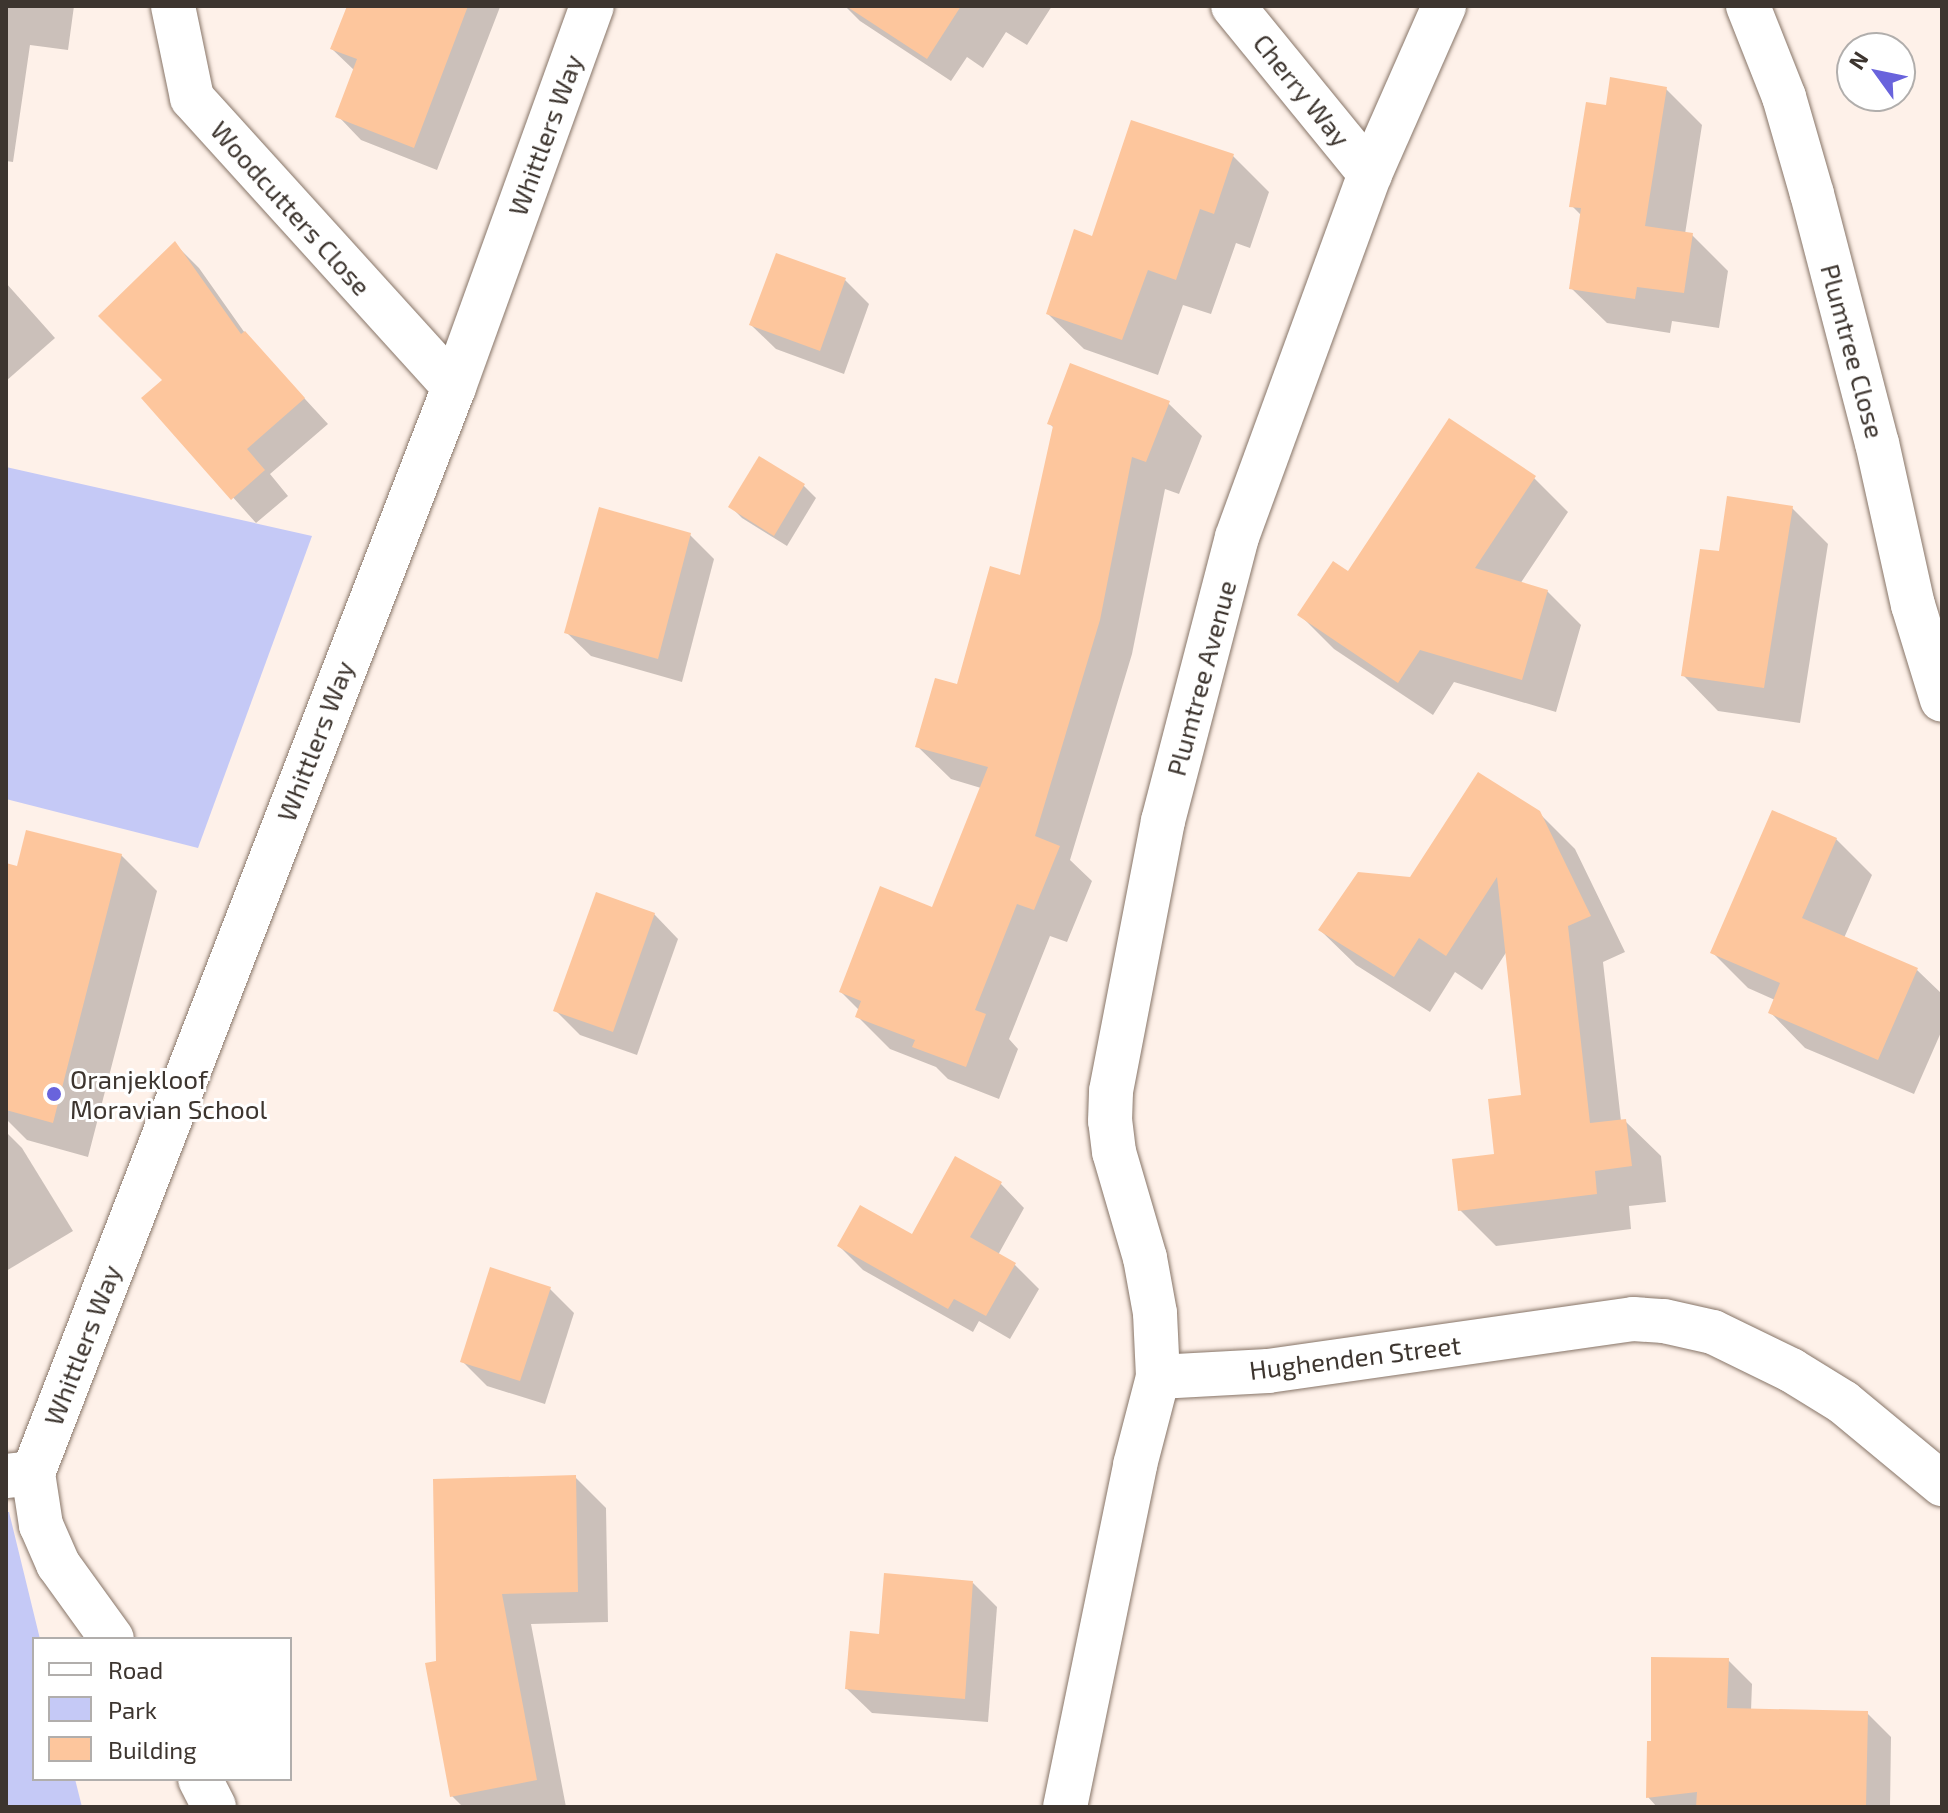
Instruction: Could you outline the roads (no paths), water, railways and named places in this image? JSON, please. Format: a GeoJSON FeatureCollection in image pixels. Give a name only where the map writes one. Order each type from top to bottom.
{"type":"FeatureCollection","features":[{"type":"Feature","properties":{"kind":"street","name":"Woodcutters Close"},"geometry":{"type":"LineString","coordinates":[[173,6],[192,98],[454,387]]}},
{"type":"Feature","properties":{"kind":"street","name":"Whittlers Way"},"geometry":{"type":"LineString","coordinates":[[20,1474],[454,387],[592,6]]}},
{"type":"Feature","properties":{"kind":"street","name":"Cherry Way"},"geometry":{"type":"LineString","coordinates":[[1233,6],[1370,174]]}},
{"type":"Feature","properties":{"kind":"street","name":"Plumtree Avenue"},"geometry":{"type":"LineString","coordinates":[[1158,1377],[1155,1313],[1145,1258],[1114,1152],[1110,1121],[1111,1091],[1163,821],[1237,537],[1370,174],[1444,6]]}},
{"type":"Feature","properties":{"kind":"street","name":"Plumtree Close"},"geometry":{"type":"LineString","coordinates":[[1748,6],[1779,82],[1808,180],[1877,443],[1913,605],[1942,700]]}},
{"type":"Feature","properties":{"kind":"street","name":"Hughenden Street"},"geometry":{"type":"LineString","coordinates":[[1158,1377],[1268,1371],[1633,1319],[1664,1321],[1713,1332],[1748,1346],[1791,1370],[1843,1402],[1942,1484]]}},
{"type":"Feature","properties":{"kind":"street"},"geometry":{"type":"LineString","coordinates":[[1065,1807],[1135,1465],[1158,1377]]}},
{"type":"Feature","properties":{"kind":"street"},"geometry":{"type":"LineString","coordinates":[[20,1474],[58,1564],[111,1637]]}},
{"type":"Feature","properties":{"kind":"street"},"geometry":{"type":"LineString","coordinates":[[201,1781],[214,1807]]}},
{"type":"Feature","properties":{"kind":"place","name":"Oranjekloof Moravian School"},"geometry":{"type":"Point","coordinates":[54,1094]}}]}
